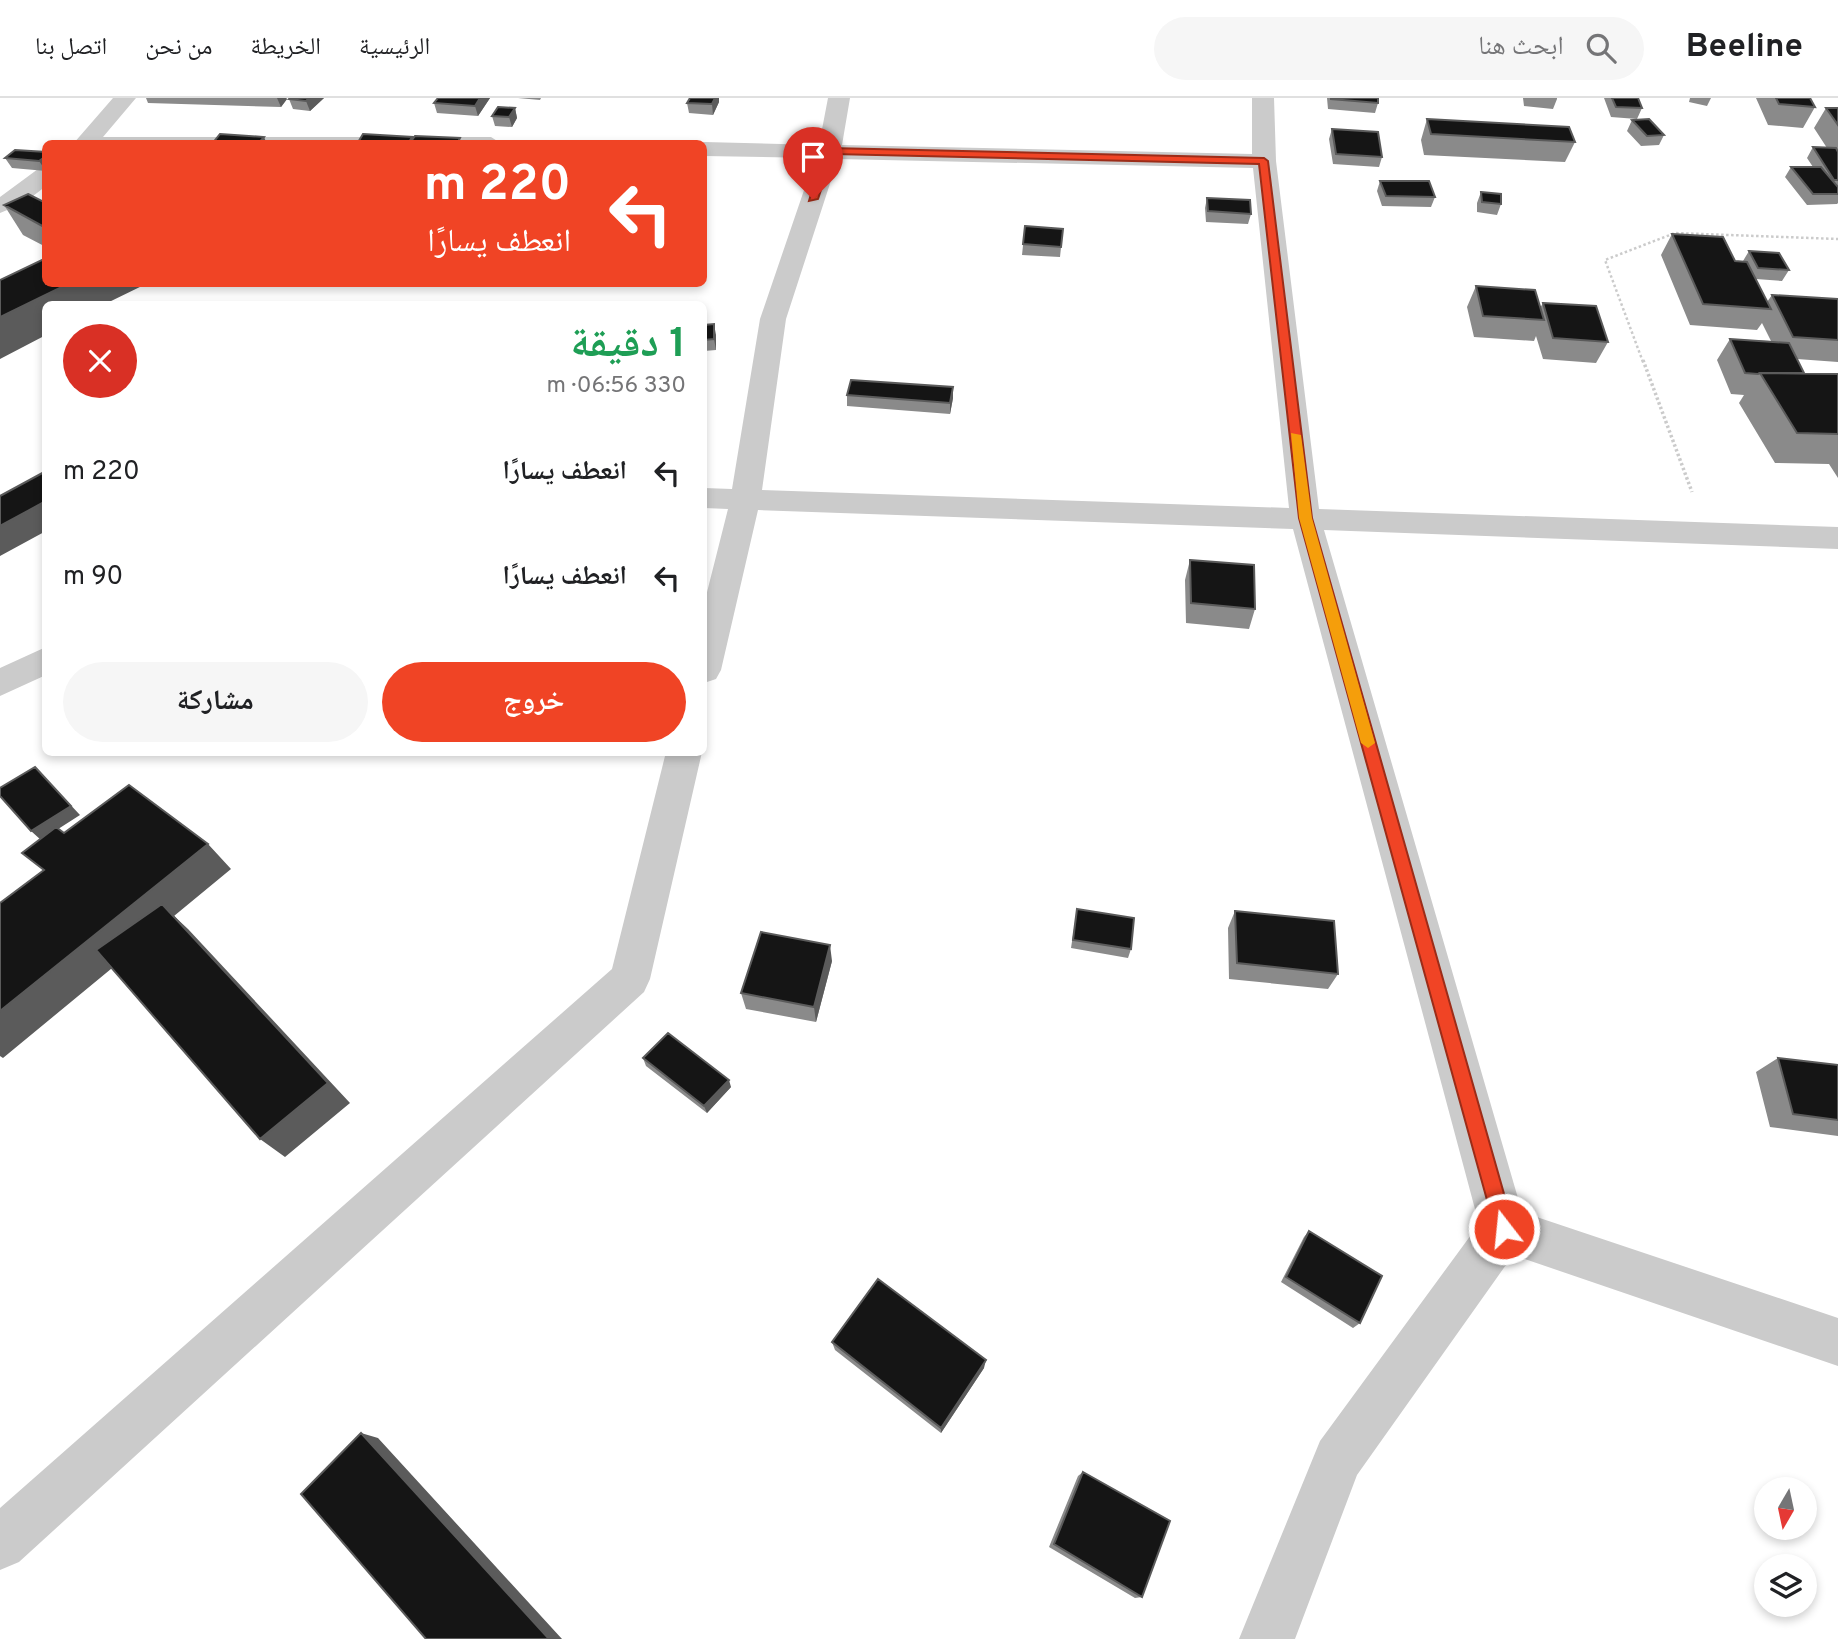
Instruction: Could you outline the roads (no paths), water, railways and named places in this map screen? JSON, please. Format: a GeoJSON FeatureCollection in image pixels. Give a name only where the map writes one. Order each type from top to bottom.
{"type":"FeatureCollection","features":[{"type":"Feature","properties":{"kind":"street"},"geometry":{"type":"LineString","coordinates":[[87,140],[125,98]]}},
{"type":"Feature","properties":{"kind":"street"},"geometry":{"type":"LineString","coordinates":[[707,657],[744,501],[773,319],[829,151],[839,98]]}},
{"type":"Feature","properties":{"kind":"street"},"geometry":{"type":"LineString","coordinates":[[1263,98],[1264,161],[1305,518],[1504,1229]]}},
{"type":"Feature","properties":{"kind":"street"},"geometry":{"type":"LineString","coordinates":[[707,149],[1264,161]]}},
{"type":"Feature","properties":{"kind":"street"},"geometry":{"type":"LineString","coordinates":[[0,206],[16,198],[42,177]]}},
{"type":"Feature","properties":{"kind":"street"},"geometry":{"type":"LineString","coordinates":[[707,498],[1838,538]]}},
{"type":"Feature","properties":{"kind":"street"},"geometry":{"type":"LineString","coordinates":[[0,683],[42,661]]}},
{"type":"Feature","properties":{"kind":"street"},"geometry":{"type":"LineString","coordinates":[[0,1543],[630,979],[683,756]]}},
{"type":"Feature","properties":{"kind":"street"},"geometry":{"type":"LineString","coordinates":[[1504,1229],[1838,1342]]}},
{"type":"Feature","properties":{"kind":"street"},"geometry":{"type":"LineString","coordinates":[[1267,1639],[1338,1459],[1504,1229]]}}]}
